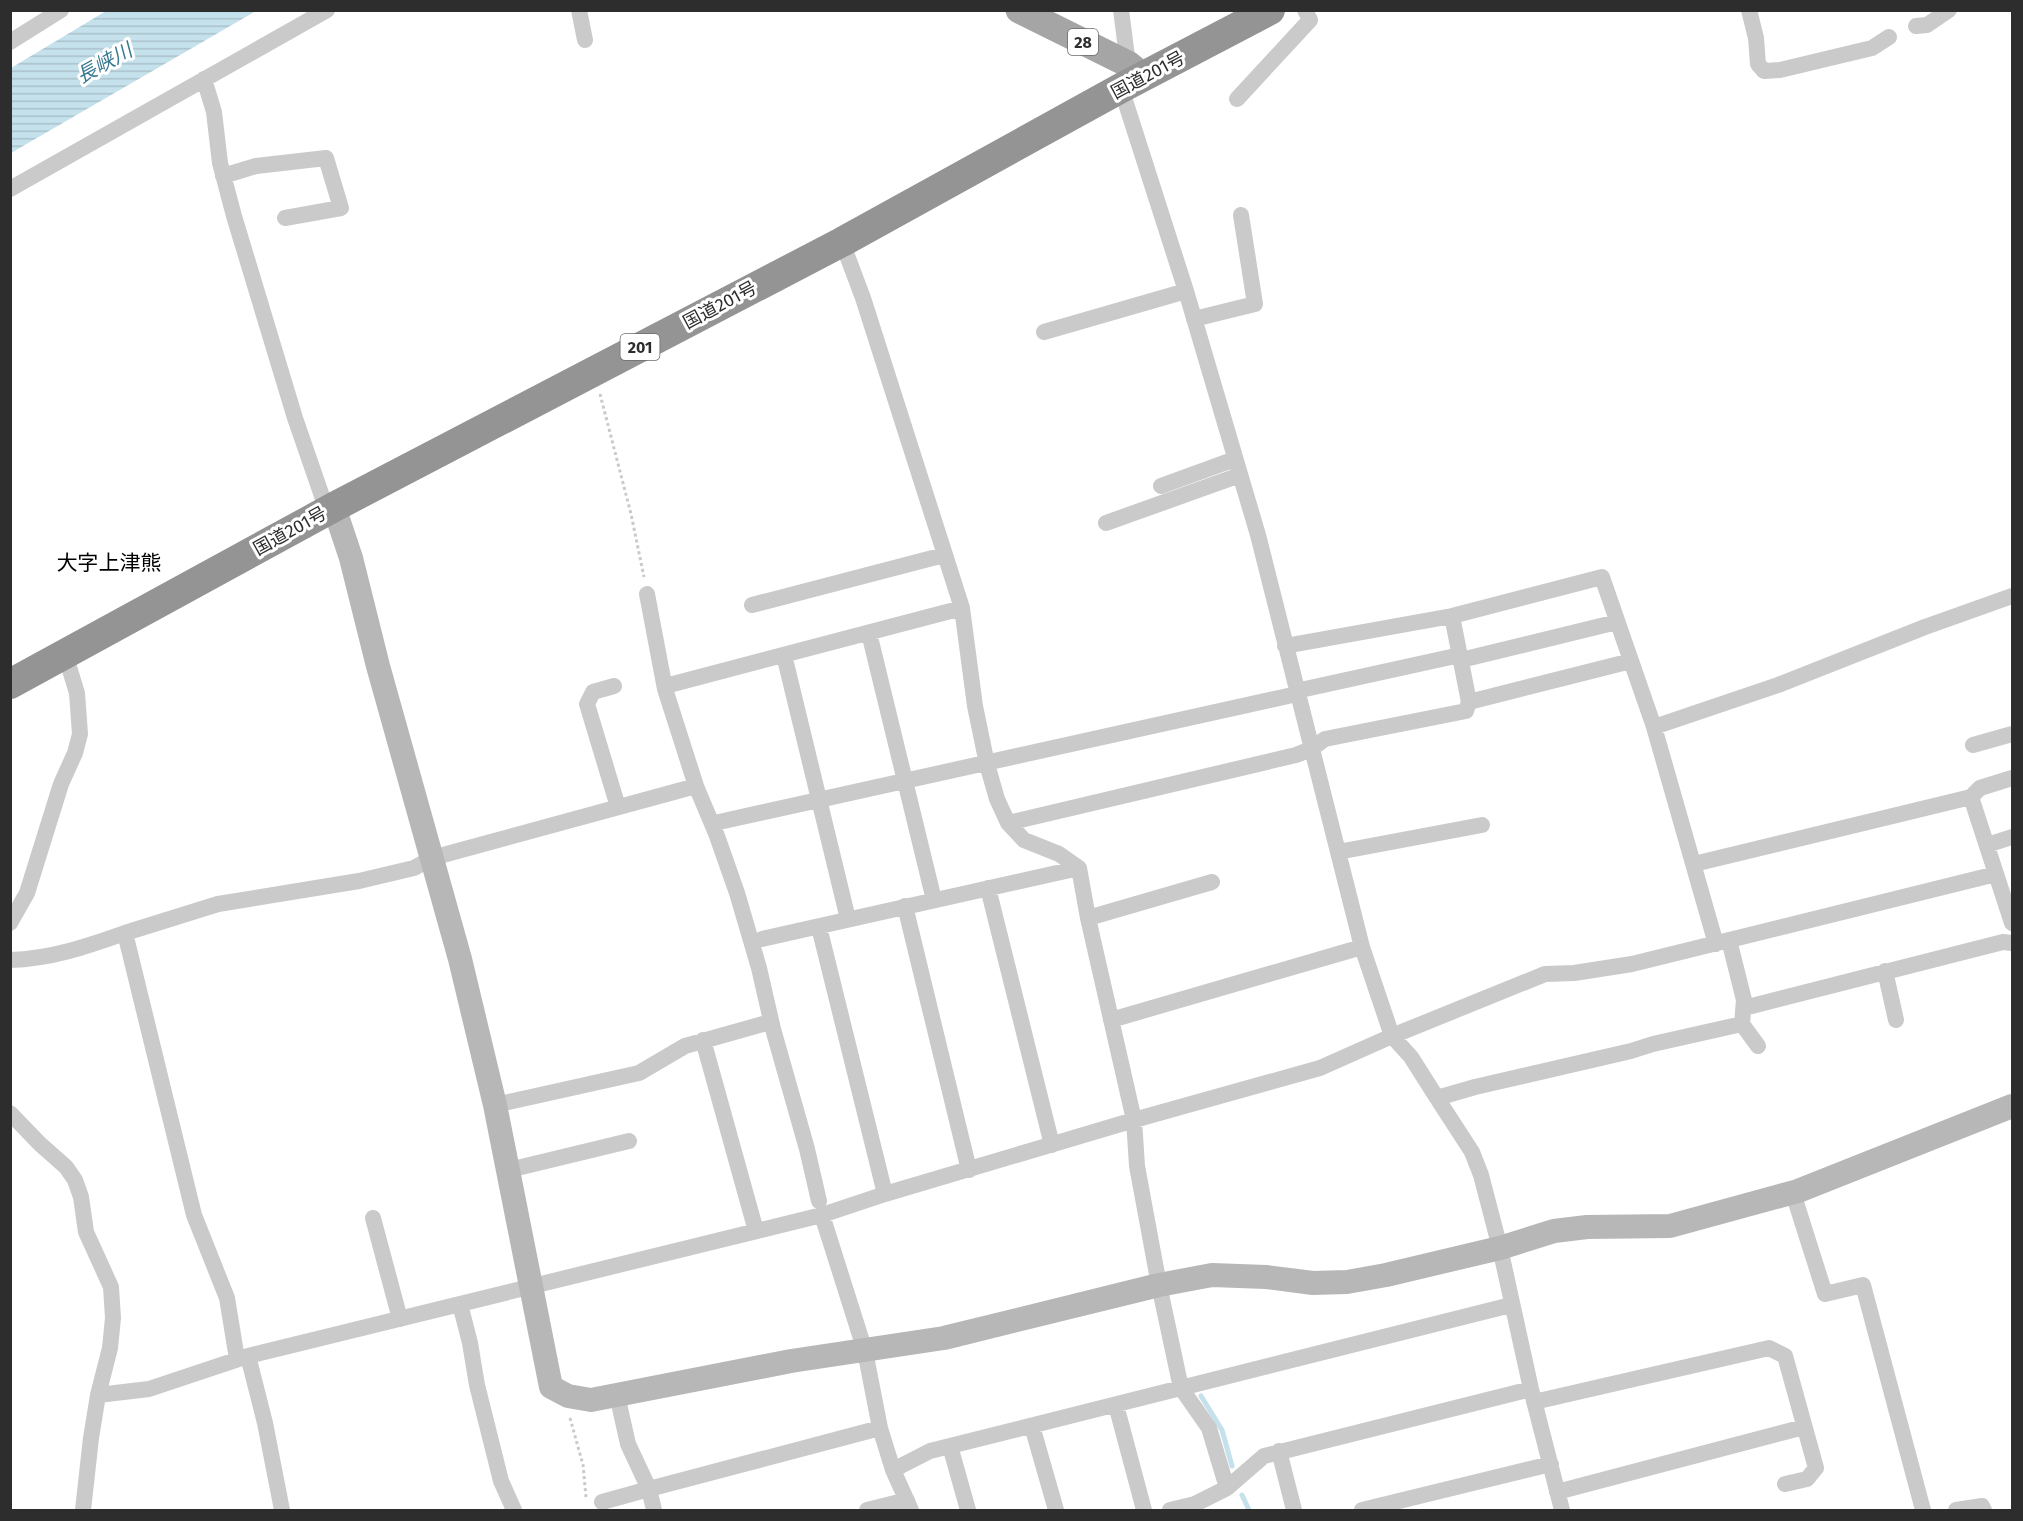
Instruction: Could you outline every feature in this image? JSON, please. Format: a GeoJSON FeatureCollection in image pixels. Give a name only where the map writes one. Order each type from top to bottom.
{"type":"FeatureCollection","features":[{"type":"Feature","properties":{"kind":"highway","name":"国道201号"},"geometry":{"type":"LineString","coordinates":[[10,684],[334,507],[842,242],[1131,76],[1270,10]]}},
{"type":"Feature","properties":{"kind":"main road","name":"28"},"geometry":{"type":"LineString","coordinates":[[1019,10],[1131,76]]}},
{"type":"Feature","properties":{"kind":"street"},"geometry":{"type":"LineString","coordinates":[[10,42],[61,10]]}},
{"type":"Feature","properties":{"kind":"street"},"geometry":{"type":"LineString","coordinates":[[10,189],[327,10]]}},
{"type":"Feature","properties":{"kind":"street"},"geometry":{"type":"LineString","coordinates":[[579,10],[585,40]]}},
{"type":"Feature","properties":{"kind":"street"},"geometry":{"type":"LineString","coordinates":[[1120,10],[1131,76],[1186,291],[1258,535],[1362,947],[1392,1036],[1411,1057],[1472,1152],[1481,1175],[1562,1510]]}},
{"type":"Feature","properties":{"kind":"street"},"geometry":{"type":"LineString","coordinates":[[1237,99],[1310,20],[1305,10]]}},
{"type":"Feature","properties":{"kind":"street"},"geometry":{"type":"LineString","coordinates":[[1749,10],[1756,38],[1758,64],[1764,71],[1780,70],[1872,48],[1888,37]]}},
{"type":"Feature","properties":{"kind":"street"},"geometry":{"type":"LineString","coordinates":[[1916,26],[1927,25],[1950,10]]}},
{"type":"Feature","properties":{"kind":"street"},"geometry":{"type":"LineString","coordinates":[[204,79],[214,112],[223,176],[295,418],[324,502],[334,507],[351,558],[378,666],[460,959],[495,1105],[551,1387],[568,1396],[591,1400],[791,1361],[944,1338],[1159,1285],[1212,1275],[1266,1277],[1313,1283],[1347,1282],[1500,1248],[1554,1231],[1587,1227],[1670,1226],[1793,1192],[2013,1106]]}},
{"type":"Feature","properties":{"kind":"street"},"geometry":{"type":"LineString","coordinates":[[223,176],[256,166],[326,158],[341,208],[285,218]]}},
{"type":"Feature","properties":{"kind":"street"},"geometry":{"type":"LineString","coordinates":[[1194,319],[1255,304],[1241,215]]}},
{"type":"Feature","properties":{"kind":"street"},"geometry":{"type":"LineString","coordinates":[[842,242],[863,298],[962,608],[975,706],[997,799],[1008,823],[1024,840],[1059,854],[1079,868],[1088,918],[1134,1120],[1137,1166],[1159,1285],[1182,1388],[1209,1428],[1227,1488]]}},
{"type":"Feature","properties":{"kind":"street"},"geometry":{"type":"LineString","coordinates":[[1044,332],[1186,291]]}},
{"type":"Feature","properties":{"kind":"street"},"geometry":{"type":"LineString","coordinates":[[1161,486],[1238,467]]}},
{"type":"Feature","properties":{"kind":"street"},"geometry":{"type":"LineString","coordinates":[[1106,523],[1238,467]]}},
{"type":"Feature","properties":{"kind":"street"},"geometry":{"type":"LineString","coordinates":[[752,605],[944,555]]}},
{"type":"Feature","properties":{"kind":"street"},"geometry":{"type":"LineString","coordinates":[[1285,646],[1452,616],[1602,577],[1654,727],[1694,864],[1722,942],[1739,980],[1744,1016],[1758,1046]]}},
{"type":"Feature","properties":{"kind":"street"},"geometry":{"type":"LineString","coordinates":[[647,594],[665,689],[696,786],[717,836],[740,904],[807,1149],[820,1208],[865,1351],[880,1428],[893,1470],[909,1505],[867,1510]]}},
{"type":"Feature","properties":{"kind":"street"},"geometry":{"type":"LineString","coordinates":[[1654,727],[1778,685],[1925,627],[2013,596]]}},
{"type":"Feature","properties":{"kind":"street"},"geometry":{"type":"LineString","coordinates":[[674,684],[962,608]]}},
{"type":"Feature","properties":{"kind":"street"},"geometry":{"type":"LineString","coordinates":[[1008,823],[1296,754],[1325,739],[1466,711],[1469,702],[1452,616]]}},
{"type":"Feature","properties":{"kind":"street"},"geometry":{"type":"LineString","coordinates":[[719,822],[1617,622]]}},
{"type":"Feature","properties":{"kind":"street"},"geometry":{"type":"LineString","coordinates":[[869,633],[934,900]]}},
{"type":"Feature","properties":{"kind":"street"},"geometry":{"type":"LineString","coordinates":[[10,923],[27,893],[60,784],[75,753],[80,734],[77,693],[64,654]]}},
{"type":"Feature","properties":{"kind":"street"},"geometry":{"type":"LineString","coordinates":[[784,655],[848,919]]}},
{"type":"Feature","properties":{"kind":"street"},"geometry":{"type":"LineString","coordinates":[[1469,702],[1631,661]]}},
{"type":"Feature","properties":{"kind":"street"},"geometry":{"type":"LineString","coordinates":[[614,686],[593,692],[587,704],[618,807]]}},
{"type":"Feature","properties":{"kind":"street"},"geometry":{"type":"LineString","coordinates":[[1973,745],[2013,734]]}},
{"type":"Feature","properties":{"kind":"street"},"geometry":{"type":"LineString","coordinates":[[1694,864],[1971,797],[1980,788],[2013,778]]}},
{"type":"Feature","properties":{"kind":"street"},"geometry":{"type":"LineString","coordinates":[[10,960],[29,960],[77,950],[218,904],[359,881],[414,868],[432,858],[696,786]]}},
{"type":"Feature","properties":{"kind":"street"},"geometry":{"type":"LineString","coordinates":[[1971,797],[2013,922]]}},
{"type":"Feature","properties":{"kind":"street"},"geometry":{"type":"LineString","coordinates":[[1338,852],[1482,825]]}},
{"type":"Feature","properties":{"kind":"street"},"geometry":{"type":"LineString","coordinates":[[1987,845],[2013,837]]}},
{"type":"Feature","properties":{"kind":"street"},"geometry":{"type":"LineString","coordinates":[[762,939],[1079,868]]}},
{"type":"Feature","properties":{"kind":"street"},"geometry":{"type":"LineString","coordinates":[[98,1395],[149,1389],[242,1358],[756,1231],[820,1208],[885,1194],[1134,1120],[1320,1068],[1545,974],[1574,973],[1632,964],[1996,874]]}},
{"type":"Feature","properties":{"kind":"street"},"geometry":{"type":"LineString","coordinates":[[1088,918],[1212,882]]}},
{"type":"Feature","properties":{"kind":"street"},"geometry":{"type":"LineString","coordinates":[[988,888],[1052,1145]]}},
{"type":"Feature","properties":{"kind":"street"},"geometry":{"type":"LineString","coordinates":[[905,906],[969,1170]]}},
{"type":"Feature","properties":{"kind":"street"},"geometry":{"type":"LineString","coordinates":[[819,927],[885,1194]]}},
{"type":"Feature","properties":{"kind":"street"},"geometry":{"type":"LineString","coordinates":[[125,933],[194,1215],[227,1298],[242,1358],[265,1423],[282,1510]]}},
{"type":"Feature","properties":{"kind":"street"},"geometry":{"type":"LineString","coordinates":[[1437,1098],[1630,1051],[1885,971],[2002,942],[2013,943]]}},
{"type":"Feature","properties":{"kind":"street"},"geometry":{"type":"LineString","coordinates":[[1111,1020],[1362,947]]}},
{"type":"Feature","properties":{"kind":"street"},"geometry":{"type":"LineString","coordinates":[[1885,971],[1896,1020]]}},
{"type":"Feature","properties":{"kind":"street"},"geometry":{"type":"LineString","coordinates":[[495,1105],[639,1073],[684,1046],[763,1024]]}},
{"type":"Feature","properties":{"kind":"street"},"geometry":{"type":"LineString","coordinates":[[703,1040],[756,1231]]}},
{"type":"Feature","properties":{"kind":"street"},"geometry":{"type":"LineString","coordinates":[[10,1113],[66,1167],[75,1180],[81,1197],[86,1232],[111,1287],[113,1318],[110,1348],[98,1395],[83,1510]]}},
{"type":"Feature","properties":{"kind":"street"},"geometry":{"type":"LineString","coordinates":[[508,1170],[629,1141]]}},
{"type":"Feature","properties":{"kind":"street"},"geometry":{"type":"LineString","coordinates":[[1793,1192],[1825,1294],[1863,1285],[1923,1510]]}},
{"type":"Feature","properties":{"kind":"street"},"geometry":{"type":"LineString","coordinates":[[372,1218],[400,1319]]}},
{"type":"Feature","properties":{"kind":"street"},"geometry":{"type":"LineString","coordinates":[[460,1304],[501,1481],[514,1510]]}},
{"type":"Feature","properties":{"kind":"street"},"geometry":{"type":"LineString","coordinates":[[893,1470],[930,1451],[1511,1305]]}},
{"type":"Feature","properties":{"kind":"street"},"geometry":{"type":"LineString","coordinates":[[1170,1510],[1195,1504],[1227,1488],[1264,1456],[1279,1451],[1769,1348],[1785,1356],[1816,1468],[1807,1479],[1785,1484]]}},
{"type":"Feature","properties":{"kind":"street"},"geometry":{"type":"LineString","coordinates":[[617,1395],[628,1444],[649,1489],[654,1510]]}},
{"type":"Feature","properties":{"kind":"street"},"geometry":{"type":"LineString","coordinates":[[1116,1405],[1144,1510]]}},
{"type":"Feature","properties":{"kind":"street"},"geometry":{"type":"LineString","coordinates":[[1032,1426],[1056,1510]]}},
{"type":"Feature","properties":{"kind":"street"},"geometry":{"type":"LineString","coordinates":[[1557,1492],[1804,1427]]}},
{"type":"Feature","properties":{"kind":"street"},"geometry":{"type":"LineString","coordinates":[[595,1502],[880,1428]]}},
{"type":"Feature","properties":{"kind":"street"},"geometry":{"type":"LineString","coordinates":[[950,1446],[968,1510]]}},
{"type":"Feature","properties":{"kind":"street"},"geometry":{"type":"LineString","coordinates":[[1279,1451],[1294,1510]]}},
{"type":"Feature","properties":{"kind":"street"},"geometry":{"type":"LineString","coordinates":[[1362,1510],[1551,1464]]}},
{"type":"Feature","properties":{"kind":"street"},"geometry":{"type":"LineString","coordinates":[[1956,1510],[1982,1506],[1984,1510]]}},
{"type":"Feature","properties":{"kind":"path"},"geometry":{"type":"LineString","coordinates":[[595,371],[631,514],[647,594]]}},
{"type":"Feature","properties":{"kind":"path"},"geometry":{"type":"LineString","coordinates":[[568,1396],[568,1412],[595,1502]]}},
{"type":"Feature","properties":{"kind":"water","name":"長峡川"},"geometry":{"type":"Polygon","coordinates":[[[106,11],[256,11],[11,153],[11,68],[106,11]]]}},
{"type":"Feature","properties":{"kind":"waterway"},"geometry":{"type":"LineString","coordinates":[[1201,1396],[1222,1430],[1232,1466]]}},
{"type":"Feature","properties":{"kind":"waterway"},"geometry":{"type":"LineString","coordinates":[[1242,1495],[1249,1510]]}},
{"type":"Feature","properties":{"kind":"district","name":"大字上津熊"},"geometry":{"type":"Point","coordinates":[109,563]}}]}
